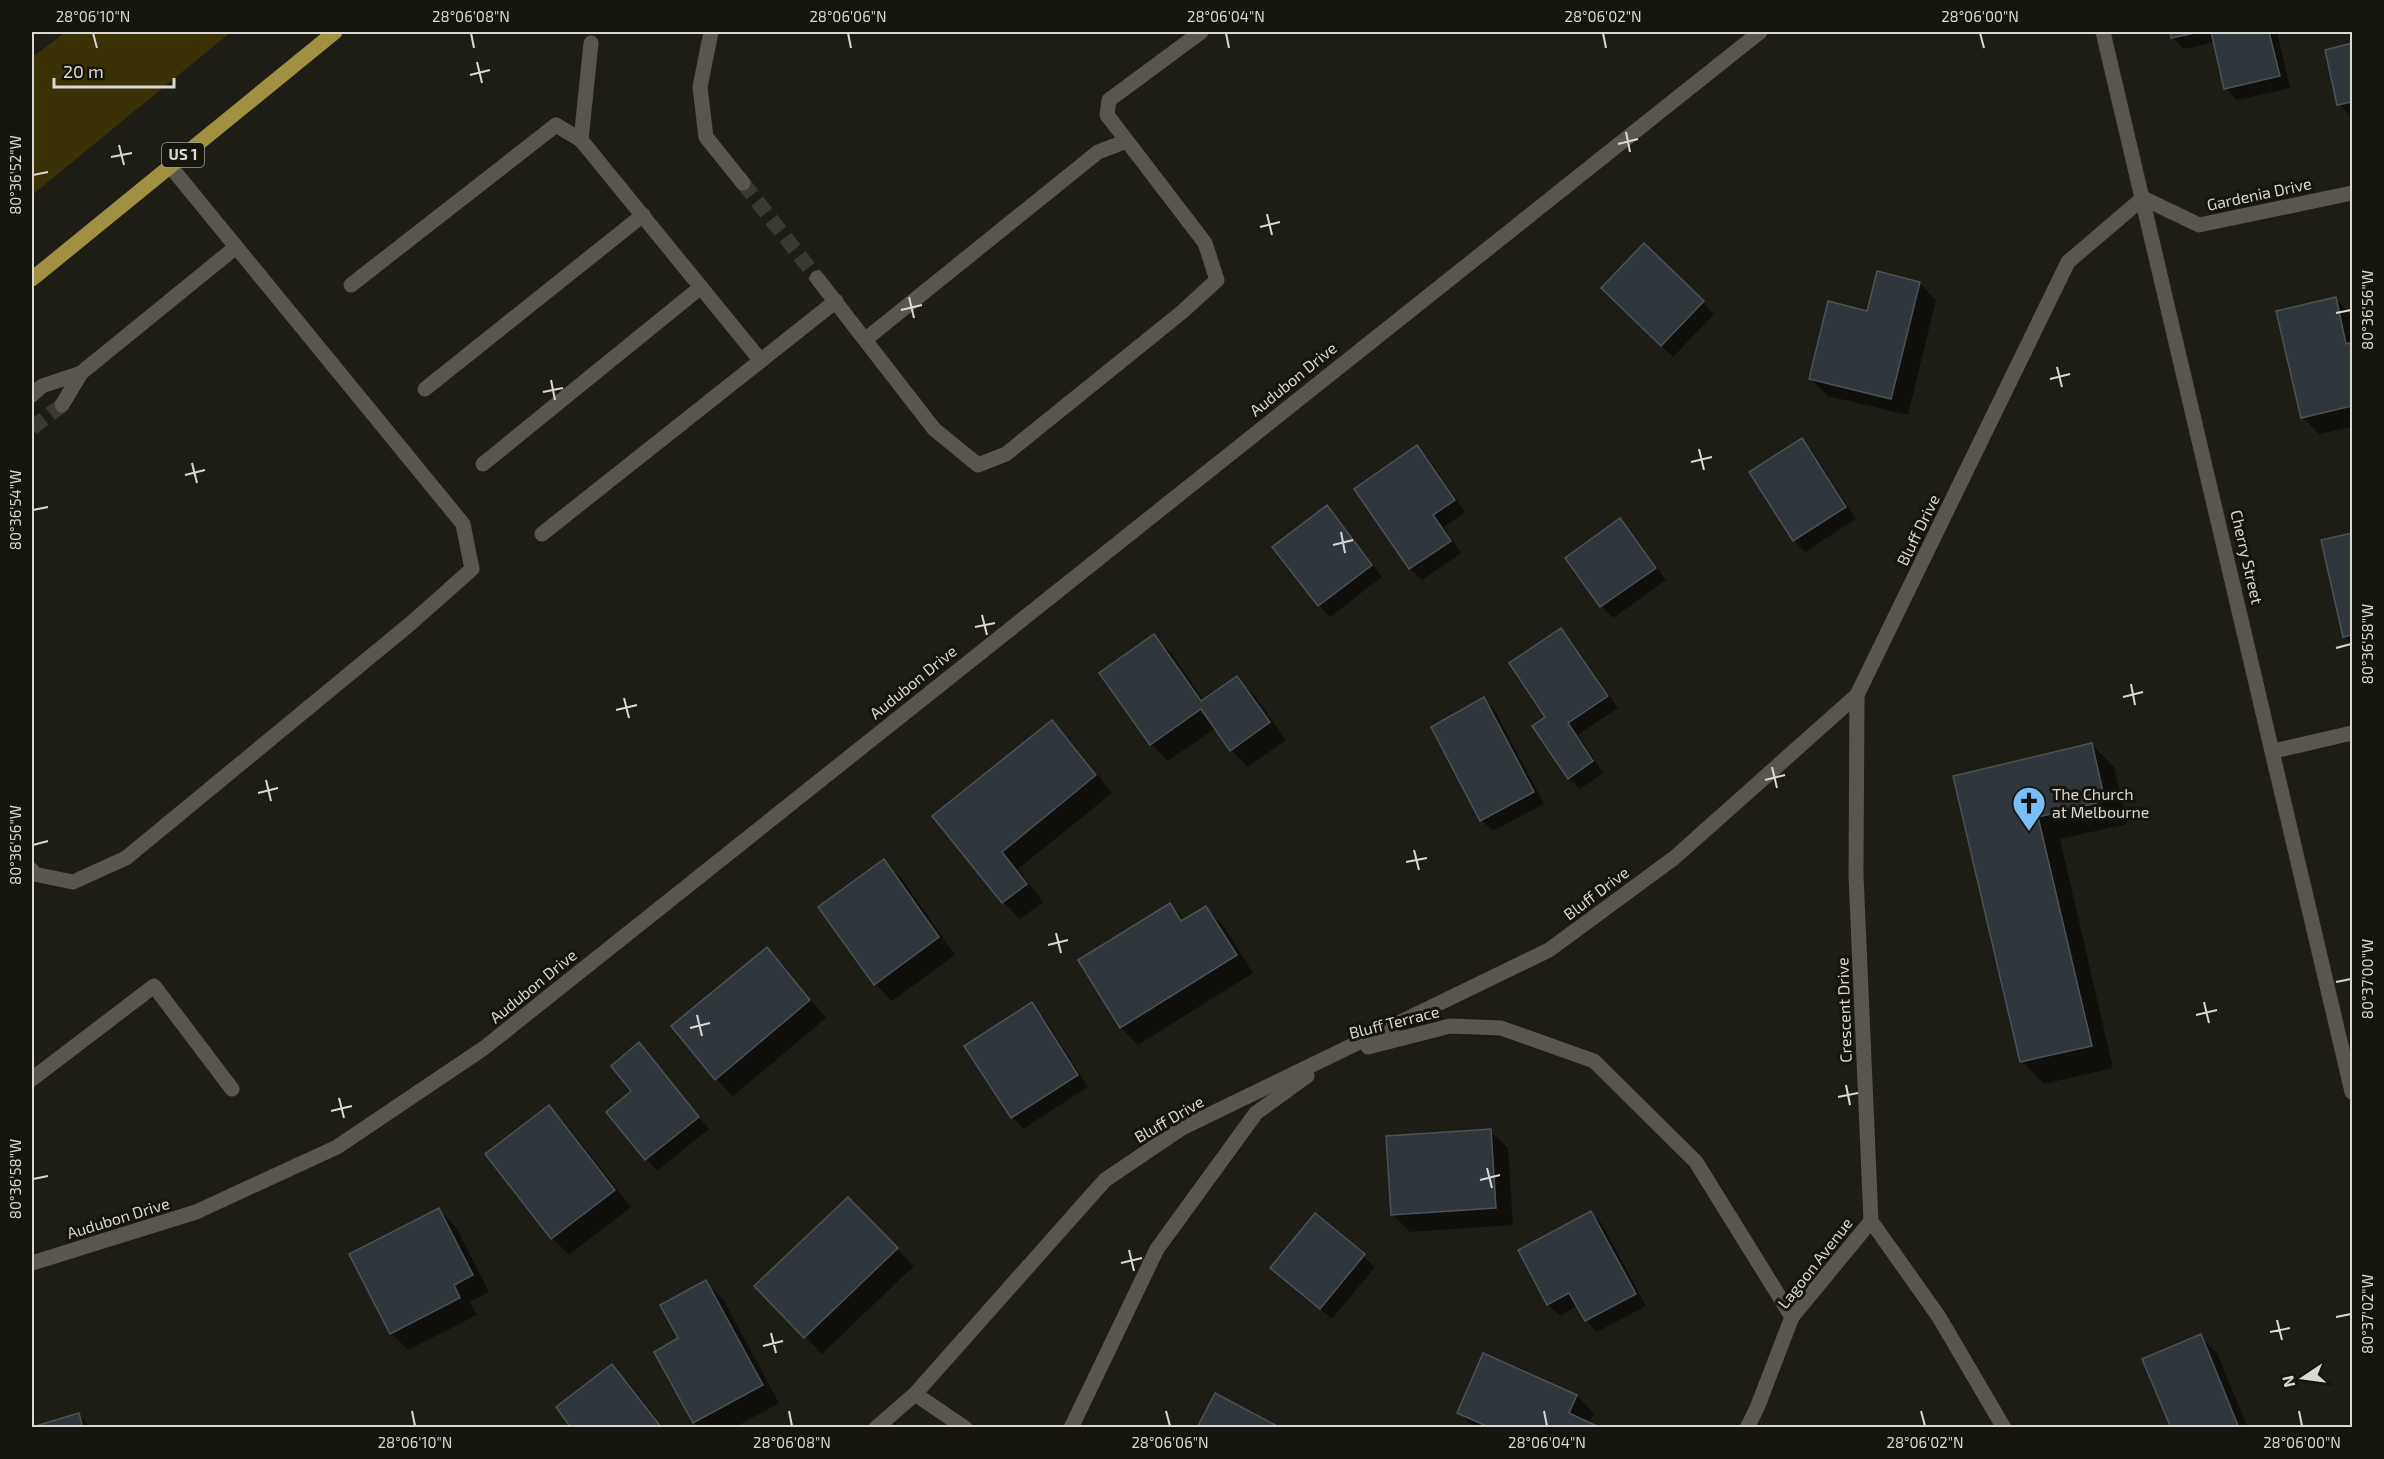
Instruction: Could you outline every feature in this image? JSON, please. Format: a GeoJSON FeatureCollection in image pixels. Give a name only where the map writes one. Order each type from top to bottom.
{"type":"FeatureCollection","features":[{"type":"Feature","properties":{"kind":"main road","name":"US 1"},"geometry":{"type":"LineString","coordinates":[[32,279],[335,32]]}},
{"type":"Feature","properties":{"kind":"street"},"geometry":{"type":"LineString","coordinates":[[711,32],[700,87],[706,137],[743,183]]}},
{"type":"Feature","properties":{"kind":"street"},"geometry":{"type":"LineString","coordinates":[[818,278],[934,429],[978,465],[1006,454],[1182,312],[1217,280],[1205,243],[1107,115],[1109,100],[1201,32]]}},
{"type":"Feature","properties":{"kind":"street","name":"Audubon Drive"},"geometry":{"type":"LineString","coordinates":[[32,1263],[196,1212],[337,1147],[484,1048],[1760,32]]}},
{"type":"Feature","properties":{"kind":"street","name":"Cherry Street"},"geometry":{"type":"LineString","coordinates":[[2103,32],[2274,751],[2352,1092]]}},
{"type":"Feature","properties":{"kind":"street"},"geometry":{"type":"LineString","coordinates":[[581,140],[591,43]]}},
{"type":"Feature","properties":{"kind":"street"},"geometry":{"type":"LineString","coordinates":[[351,285],[556,126],[581,140],[761,361]]}},
{"type":"Feature","properties":{"kind":"street"},"geometry":{"type":"LineString","coordinates":[[866,339],[1098,152],[1127,141]]}},
{"type":"Feature","properties":{"kind":"street"},"geometry":{"type":"LineString","coordinates":[[32,870],[34,874],[73,882],[126,858],[401,631],[472,569],[462,524],[170,166]]}},
{"type":"Feature","properties":{"kind":"street","name":"Gardenia Drive"},"geometry":{"type":"LineString","coordinates":[[2143,198],[2199,225],[2352,194]]}},
{"type":"Feature","properties":{"kind":"street","name":"Bluff Drive"},"geometry":{"type":"LineString","coordinates":[[876,1428],[915,1394],[1105,1180],[1182,1128],[1550,950],[1674,858],[1857,695],[2068,262],[2143,198]]}},
{"type":"Feature","properties":{"kind":"street"},"geometry":{"type":"LineString","coordinates":[[425,389],[643,215]]}},
{"type":"Feature","properties":{"kind":"street"},"geometry":{"type":"LineString","coordinates":[[62,405],[81,373],[236,248]]}},
{"type":"Feature","properties":{"kind":"street"},"geometry":{"type":"LineString","coordinates":[[483,464],[701,287]]}},
{"type":"Feature","properties":{"kind":"street"},"geometry":{"type":"LineString","coordinates":[[542,534],[836,301]]}},
{"type":"Feature","properties":{"kind":"street"},"geometry":{"type":"LineString","coordinates":[[32,395],[42,386],[81,373]]}},
{"type":"Feature","properties":{"kind":"street","name":"Crescent Drive"},"geometry":{"type":"LineString","coordinates":[[1857,695],[1856,875],[1871,1221]]}},
{"type":"Feature","properties":{"kind":"street"},"geometry":{"type":"LineString","coordinates":[[2274,751],[2352,733]]}},
{"type":"Feature","properties":{"kind":"street"},"geometry":{"type":"LineString","coordinates":[[32,1079],[154,986],[232,1089]]}},
{"type":"Feature","properties":{"kind":"street","name":"Bluff Terrace"},"geometry":{"type":"LineString","coordinates":[[1071,1428],[1157,1249],[1256,1113],[1338,1054],[1450,1026],[1501,1028],[1594,1061],[1696,1162],[1792,1317]]}},
{"type":"Feature","properties":{"kind":"street"},"geometry":{"type":"LineString","coordinates":[[1871,1221],[1939,1317],[2004,1428]]}},
{"type":"Feature","properties":{"kind":"street","name":"Lagoon Avenue"},"geometry":{"type":"LineString","coordinates":[[1747,1428],[1792,1317],[1871,1221]]}},
{"type":"Feature","properties":{"kind":"street"},"geometry":{"type":"LineString","coordinates":[[915,1394],[965,1428]]}},
{"type":"Feature","properties":{"kind":"shaded area"},"geometry":{"type":"Polygon","coordinates":[[[66,32],[231,32],[32,195],[32,57],[66,32]]]}},
{"type":"Feature","properties":{"kind":"building"},"geometry":{"type":"Polygon","coordinates":[[[2170,32],[2200,32],[2171,38],[2170,32]]]}},
{"type":"Feature","properties":{"kind":"building"},"geometry":{"type":"Polygon","coordinates":[[[2211,32],[2269,32],[2280,76],[2224,89],[2211,32]]]}},
{"type":"Feature","properties":{"kind":"building"},"geometry":{"type":"Polygon","coordinates":[[[2352,43],[2352,102],[2337,105],[2325,50],[2352,43]]]}},
{"type":"Feature","properties":{"kind":"building"},"geometry":{"type":"Polygon","coordinates":[[[1644,243],[1704,301],[1661,346],[1601,288],[1644,243]]]}},
{"type":"Feature","properties":{"kind":"building"},"geometry":{"type":"Polygon","coordinates":[[[1877,271],[1920,282],[1891,399],[1809,379],[1828,301],[1867,311],[1877,271]]]}},
{"type":"Feature","properties":{"kind":"building"},"geometry":{"type":"Polygon","coordinates":[[[2336,297],[2346,344],[2352,342],[2352,406],[2301,418],[2276,311],[2336,297]]]}},
{"type":"Feature","properties":{"kind":"building"},"geometry":{"type":"Polygon","coordinates":[[[1802,438],[1846,507],[1793,541],[1749,472],[1802,438]]]}},
{"type":"Feature","properties":{"kind":"building"},"geometry":{"type":"Polygon","coordinates":[[[1417,445],[1455,500],[1433,515],[1451,541],[1409,569],[1354,489],[1417,445]]]}},
{"type":"Feature","properties":{"kind":"building"},"geometry":{"type":"Polygon","coordinates":[[[1327,505],[1372,565],[1318,606],[1272,547],[1327,505]]]}},
{"type":"Feature","properties":{"kind":"building"},"geometry":{"type":"Polygon","coordinates":[[[1620,518],[1656,568],[1600,607],[1565,558],[1620,518]]]}},
{"type":"Feature","properties":{"kind":"building"},"geometry":{"type":"Polygon","coordinates":[[[2352,533],[2352,635],[2343,637],[2321,540],[2352,533]]]}},
{"type":"Feature","properties":{"kind":"building"},"geometry":{"type":"Polygon","coordinates":[[[1561,628],[1608,696],[1568,723],[1593,761],[1568,779],[1532,726],[1545,717],[1509,663],[1561,628]]]}},
{"type":"Feature","properties":{"kind":"building"},"geometry":{"type":"Polygon","coordinates":[[[1154,634],[1201,701],[1237,676],[1270,722],[1230,751],[1201,709],[1150,745],[1099,673],[1154,634]]]}},
{"type":"Feature","properties":{"kind":"building"},"geometry":{"type":"Polygon","coordinates":[[[1484,697],[1534,792],[1480,821],[1431,727],[1484,697]]]}},
{"type":"Feature","properties":{"kind":"building"},"geometry":{"type":"Polygon","coordinates":[[[1052,720],[1096,775],[1002,852],[1027,884],[1002,903],[932,816],[1052,720]]]}},
{"type":"Feature","properties":{"kind":"building"},"geometry":{"type":"Polygon","coordinates":[[[2092,743],[2105,801],[2038,817],[2092,1046],[2020,1062],[1953,776],[2092,743]]]}},
{"type":"Feature","properties":{"kind":"building"},"geometry":{"type":"Polygon","coordinates":[[[884,859],[939,937],[874,985],[818,907],[884,859]]]}},
{"type":"Feature","properties":{"kind":"building"},"geometry":{"type":"Polygon","coordinates":[[[1170,903],[1181,921],[1206,906],[1237,955],[1120,1028],[1078,960],[1170,903]]]}},
{"type":"Feature","properties":{"kind":"building"},"geometry":{"type":"Polygon","coordinates":[[[767,947],[810,1000],[715,1080],[671,1026],[767,947]]]}},
{"type":"Feature","properties":{"kind":"building"},"geometry":{"type":"Polygon","coordinates":[[[1032,1002],[1078,1075],[1011,1118],[964,1046],[1032,1002]]]}},
{"type":"Feature","properties":{"kind":"building"},"geometry":{"type":"Polygon","coordinates":[[[639,1042],[699,1117],[645,1160],[606,1112],[631,1091],[611,1066],[639,1042]]]}},
{"type":"Feature","properties":{"kind":"building"},"geometry":{"type":"Polygon","coordinates":[[[549,1105],[615,1190],[551,1239],[485,1154],[549,1105]]]}},
{"type":"Feature","properties":{"kind":"building"},"geometry":{"type":"Polygon","coordinates":[[[1491,1129],[1496,1208],[1391,1215],[1386,1136],[1491,1129]]]}},
{"type":"Feature","properties":{"kind":"building"},"geometry":{"type":"Polygon","coordinates":[[[848,1197],[898,1248],[804,1338],[754,1286],[848,1197]]]}},
{"type":"Feature","properties":{"kind":"building"},"geometry":{"type":"Polygon","coordinates":[[[439,1208],[473,1275],[454,1285],[460,1298],[390,1334],[349,1254],[439,1208]]]}},
{"type":"Feature","properties":{"kind":"building"},"geometry":{"type":"Polygon","coordinates":[[[1591,1211],[1636,1294],[1585,1321],[1569,1293],[1547,1305],[1518,1250],[1591,1211]]]}},
{"type":"Feature","properties":{"kind":"building"},"geometry":{"type":"Polygon","coordinates":[[[1315,1213],[1365,1254],[1320,1309],[1270,1268],[1315,1213]]]}},
{"type":"Feature","properties":{"kind":"building"},"geometry":{"type":"Polygon","coordinates":[[[706,1280],[763,1385],[693,1423],[654,1352],[678,1338],[660,1305],[706,1280]]]}},
{"type":"Feature","properties":{"kind":"building"},"geometry":{"type":"Polygon","coordinates":[[[2201,1334],[2239,1428],[2171,1428],[2142,1359],[2201,1334]]]}},
{"type":"Feature","properties":{"kind":"building"},"geometry":{"type":"Polygon","coordinates":[[[1483,1353],[1577,1395],[1569,1413],[1601,1428],[1491,1428],[1457,1413],[1483,1353]]]}},
{"type":"Feature","properties":{"kind":"building"},"geometry":{"type":"Polygon","coordinates":[[[612,1364],[662,1428],[571,1428],[556,1407],[612,1364]]]}},
{"type":"Feature","properties":{"kind":"building"},"geometry":{"type":"Polygon","coordinates":[[[1215,1393],[1281,1428],[1197,1428],[1215,1393]]]}},
{"type":"Feature","properties":{"kind":"building"},"geometry":{"type":"Polygon","coordinates":[[[79,1413],[83,1428],[32,1428],[32,1427],[79,1413]]]}},
{"type":"Feature","properties":{"kind":"tunnel"},"geometry":{"type":"LineString","coordinates":[[743,183],[817,278]]}},
{"type":"Feature","properties":{"kind":"tunnel"},"geometry":{"type":"LineString","coordinates":[[32,428],[62,405]]}},
{"type":"Feature","properties":{"kind":"place","name":"The Church at Melbourne"},"geometry":{"type":"Point","coordinates":[2029,832]}}]}
